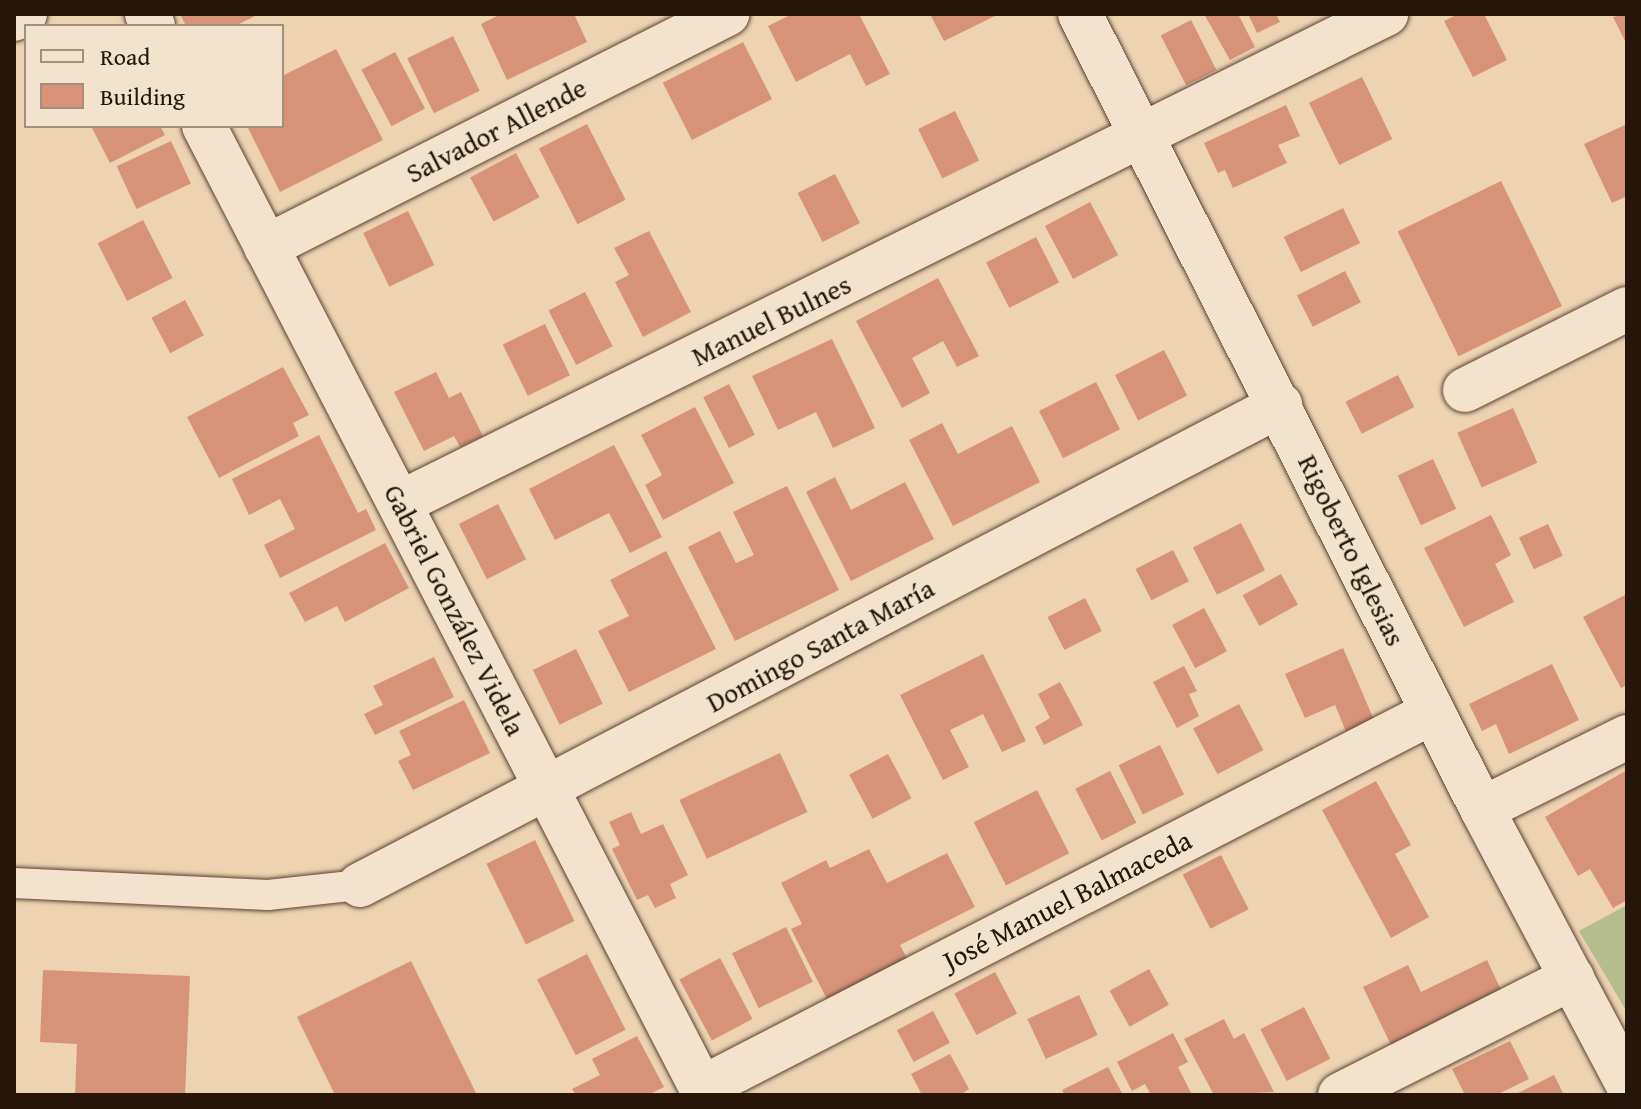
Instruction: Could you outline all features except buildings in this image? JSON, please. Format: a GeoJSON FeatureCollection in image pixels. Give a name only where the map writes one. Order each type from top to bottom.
{"type":"FeatureCollection","features":[{"type":"Feature","properties":{"kind":"street"},"geometry":{"type":"LineString","coordinates":[[14,19],[25,14]]}},
{"type":"Feature","properties":{"kind":"street","name":"Salvador Allende"},"geometry":{"type":"LineString","coordinates":[[266,247],[727,14]]}},
{"type":"Feature","properties":{"kind":"street","name":"Rigoberto Iglesias"},"geometry":{"type":"LineString","coordinates":[[1080,14],[1482,809],[1627,1083]]}},
{"type":"Feature","properties":{"kind":"street","name":"Manuel Bulnes"},"geometry":{"type":"LineString","coordinates":[[400,503],[1386,14]]}},
{"type":"Feature","properties":{"kind":"street","name":"Gabriel González Videla"},"geometry":{"type":"LineString","coordinates":[[205,128],[703,1092]]}},
{"type":"Feature","properties":{"kind":"street"},"geometry":{"type":"LineString","coordinates":[[1465,390],[1627,309]]}},
{"type":"Feature","properties":{"kind":"street","name":"Domingo Santa María"},"geometry":{"type":"LineString","coordinates":[[360,885],[1280,405]]}},
{"type":"Feature","properties":{"kind":"street","name":"José Manuel Balmaceda"},"geometry":{"type":"LineString","coordinates":[[703,1092],[1433,712]]}},
{"type":"Feature","properties":{"kind":"street"},"geometry":{"type":"LineString","coordinates":[[1482,809],[1627,737]]}},
{"type":"Feature","properties":{"kind":"street"},"geometry":{"type":"LineString","coordinates":[[1340,1095],[1572,978]]}},
{"type":"Feature","properties":{"kind":"lane"},"geometry":{"type":"LineString","coordinates":[[14,883],[268,895],[360,885]]}},
{"type":"Feature","properties":{"kind":"green space"},"geometry":{"type":"Polygon","coordinates":[[[1627,905],[1627,1012],[1579,931],[1627,905]]]}}]}
